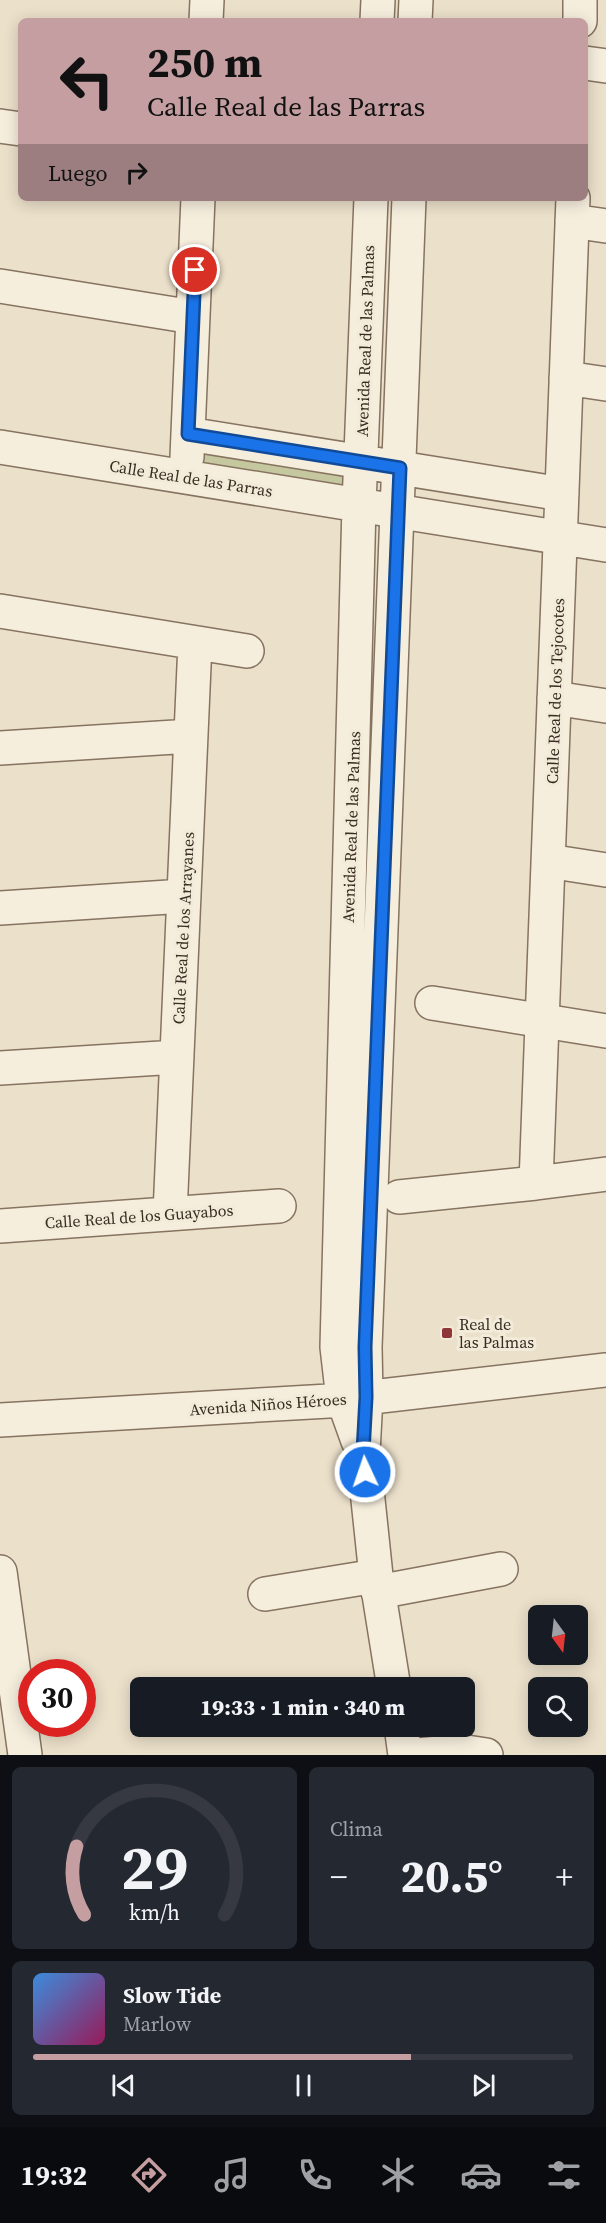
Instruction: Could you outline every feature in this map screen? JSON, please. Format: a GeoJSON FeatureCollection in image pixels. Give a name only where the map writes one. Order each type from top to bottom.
{"type":"FeatureCollection","features":[{"type":"Feature","properties":{"kind":"street"},"geometry":{"type":"LineString","coordinates":[[206,18],[207,0]]}},
{"type":"Feature","properties":{"kind":"street"},"geometry":{"type":"LineString","coordinates":[[377,18],[378,0]]}},
{"type":"Feature","properties":{"kind":"street"},"geometry":{"type":"LineString","coordinates":[[416,0],[416,18]]}},
{"type":"Feature","properties":{"kind":"street"},"geometry":{"type":"LineString","coordinates":[[580,0],[580,18]]}},
{"type":"Feature","properties":{"kind":"street"},"geometry":{"type":"LineString","coordinates":[[588,63],[606,66]]}},
{"type":"Feature","properties":{"kind":"street"},"geometry":{"type":"LineString","coordinates":[[0,126],[18,129]]}},
{"type":"Feature","properties":{"kind":"street"},"geometry":{"type":"LineString","coordinates":[[186,477],[198,201]]}},
{"type":"Feature","properties":{"kind":"street","name":"Avenida Real de las Palmas"},"geometry":{"type":"LineString","coordinates":[[370,201],[361,462],[380,509],[365,1347],[355,1398],[377,1584],[392,1677]]}},
{"type":"Feature","properties":{"kind":"street","name":"Avenida Real de las Palmas"},"geometry":{"type":"LineString","coordinates":[[380,509],[400,468],[409,201]]}},
{"type":"Feature","properties":{"kind":"street"},"geometry":{"type":"LineString","coordinates":[[573,210],[606,226]]}},
{"type":"Feature","properties":{"kind":"street","name":"Calle Real de los Tejocotes"},"geometry":{"type":"LineString","coordinates":[[536,1183],[573,210]]}},
{"type":"Feature","properties":{"kind":"street"},"geometry":{"type":"LineString","coordinates":[[0,286],[193,317]]}},
{"type":"Feature","properties":{"kind":"street"},"geometry":{"type":"LineString","coordinates":[[566,378],[606,384]]}},
{"type":"Feature","properties":{"kind":"street"},"geometry":{"type":"LineString","coordinates":[[188,434],[562,494]]}},
{"type":"Feature","properties":{"kind":"street","name":"Calle Real de las Parras"},"geometry":{"type":"LineString","coordinates":[[0,447],[606,545]]}},
{"type":"Feature","properties":{"kind":"street"},"geometry":{"type":"LineString","coordinates":[[0,611],[247,651]]}},
{"type":"Feature","properties":{"kind":"street","name":"Calle Real de los Arrayanes"},"geometry":{"type":"LineString","coordinates":[[170,1214],[195,643]]}},
{"type":"Feature","properties":{"kind":"street"},"geometry":{"type":"LineString","coordinates":[[554,698],[606,706]]}},
{"type":"Feature","properties":{"kind":"street"},"geometry":{"type":"LineString","coordinates":[[0,748],[191,736]]}},
{"type":"Feature","properties":{"kind":"street"},"geometry":{"type":"LineString","coordinates":[[549,861],[606,870]]}},
{"type":"Feature","properties":{"kind":"street"},"geometry":{"type":"LineString","coordinates":[[0,908],[184,896]]}},
{"type":"Feature","properties":{"kind":"street"},"geometry":{"type":"LineString","coordinates":[[432,1003],[606,1031]]}},
{"type":"Feature","properties":{"kind":"street"},"geometry":{"type":"LineString","coordinates":[[0,1068],[177,1057]]}},
{"type":"Feature","properties":{"kind":"street"},"geometry":{"type":"LineString","coordinates":[[399,1197],[606,1174]]}},
{"type":"Feature","properties":{"kind":"street","name":"Calle Real de los Guayabos"},"geometry":{"type":"LineString","coordinates":[[0,1226],[279,1206]]}},
{"type":"Feature","properties":{"kind":"street","name":"Avenida Niños Héroes"},"geometry":{"type":"LineString","coordinates":[[0,1420],[355,1398],[606,1370]]}},
{"type":"Feature","properties":{"kind":"street"},"geometry":{"type":"LineString","coordinates":[[265,1594],[377,1584],[501,1569]]}},
{"type":"Feature","properties":{"kind":"street"},"geometry":{"type":"LineString","coordinates":[[0,1572],[25,1755]]}},
{"type":"Feature","properties":{"kind":"street"},"geometry":{"type":"LineString","coordinates":[[402,1737],[405,1755]]}},
{"type":"Feature","properties":{"kind":"street"},"geometry":{"type":"LineString","coordinates":[[418,1755],[451,1751],[486,1755]]}},
{"type":"Feature","properties":{"kind":"green space"},"geometry":{"type":"Polygon","coordinates":[[[196,442],[353,468],[352,498],[192,474],[196,442]]]}},
{"type":"Feature","properties":{"kind":"place","name":"Real de las Palmas"},"geometry":{"type":"Point","coordinates":[447,1333]}},
{"type":"Feature","properties":{"kind":"route"},"geometry":{"type":"LineString","coordinates":[[195,270],[188,434],[400,468],[365,1347],[366,1397],[363,1452],[365,1472]]}}]}
